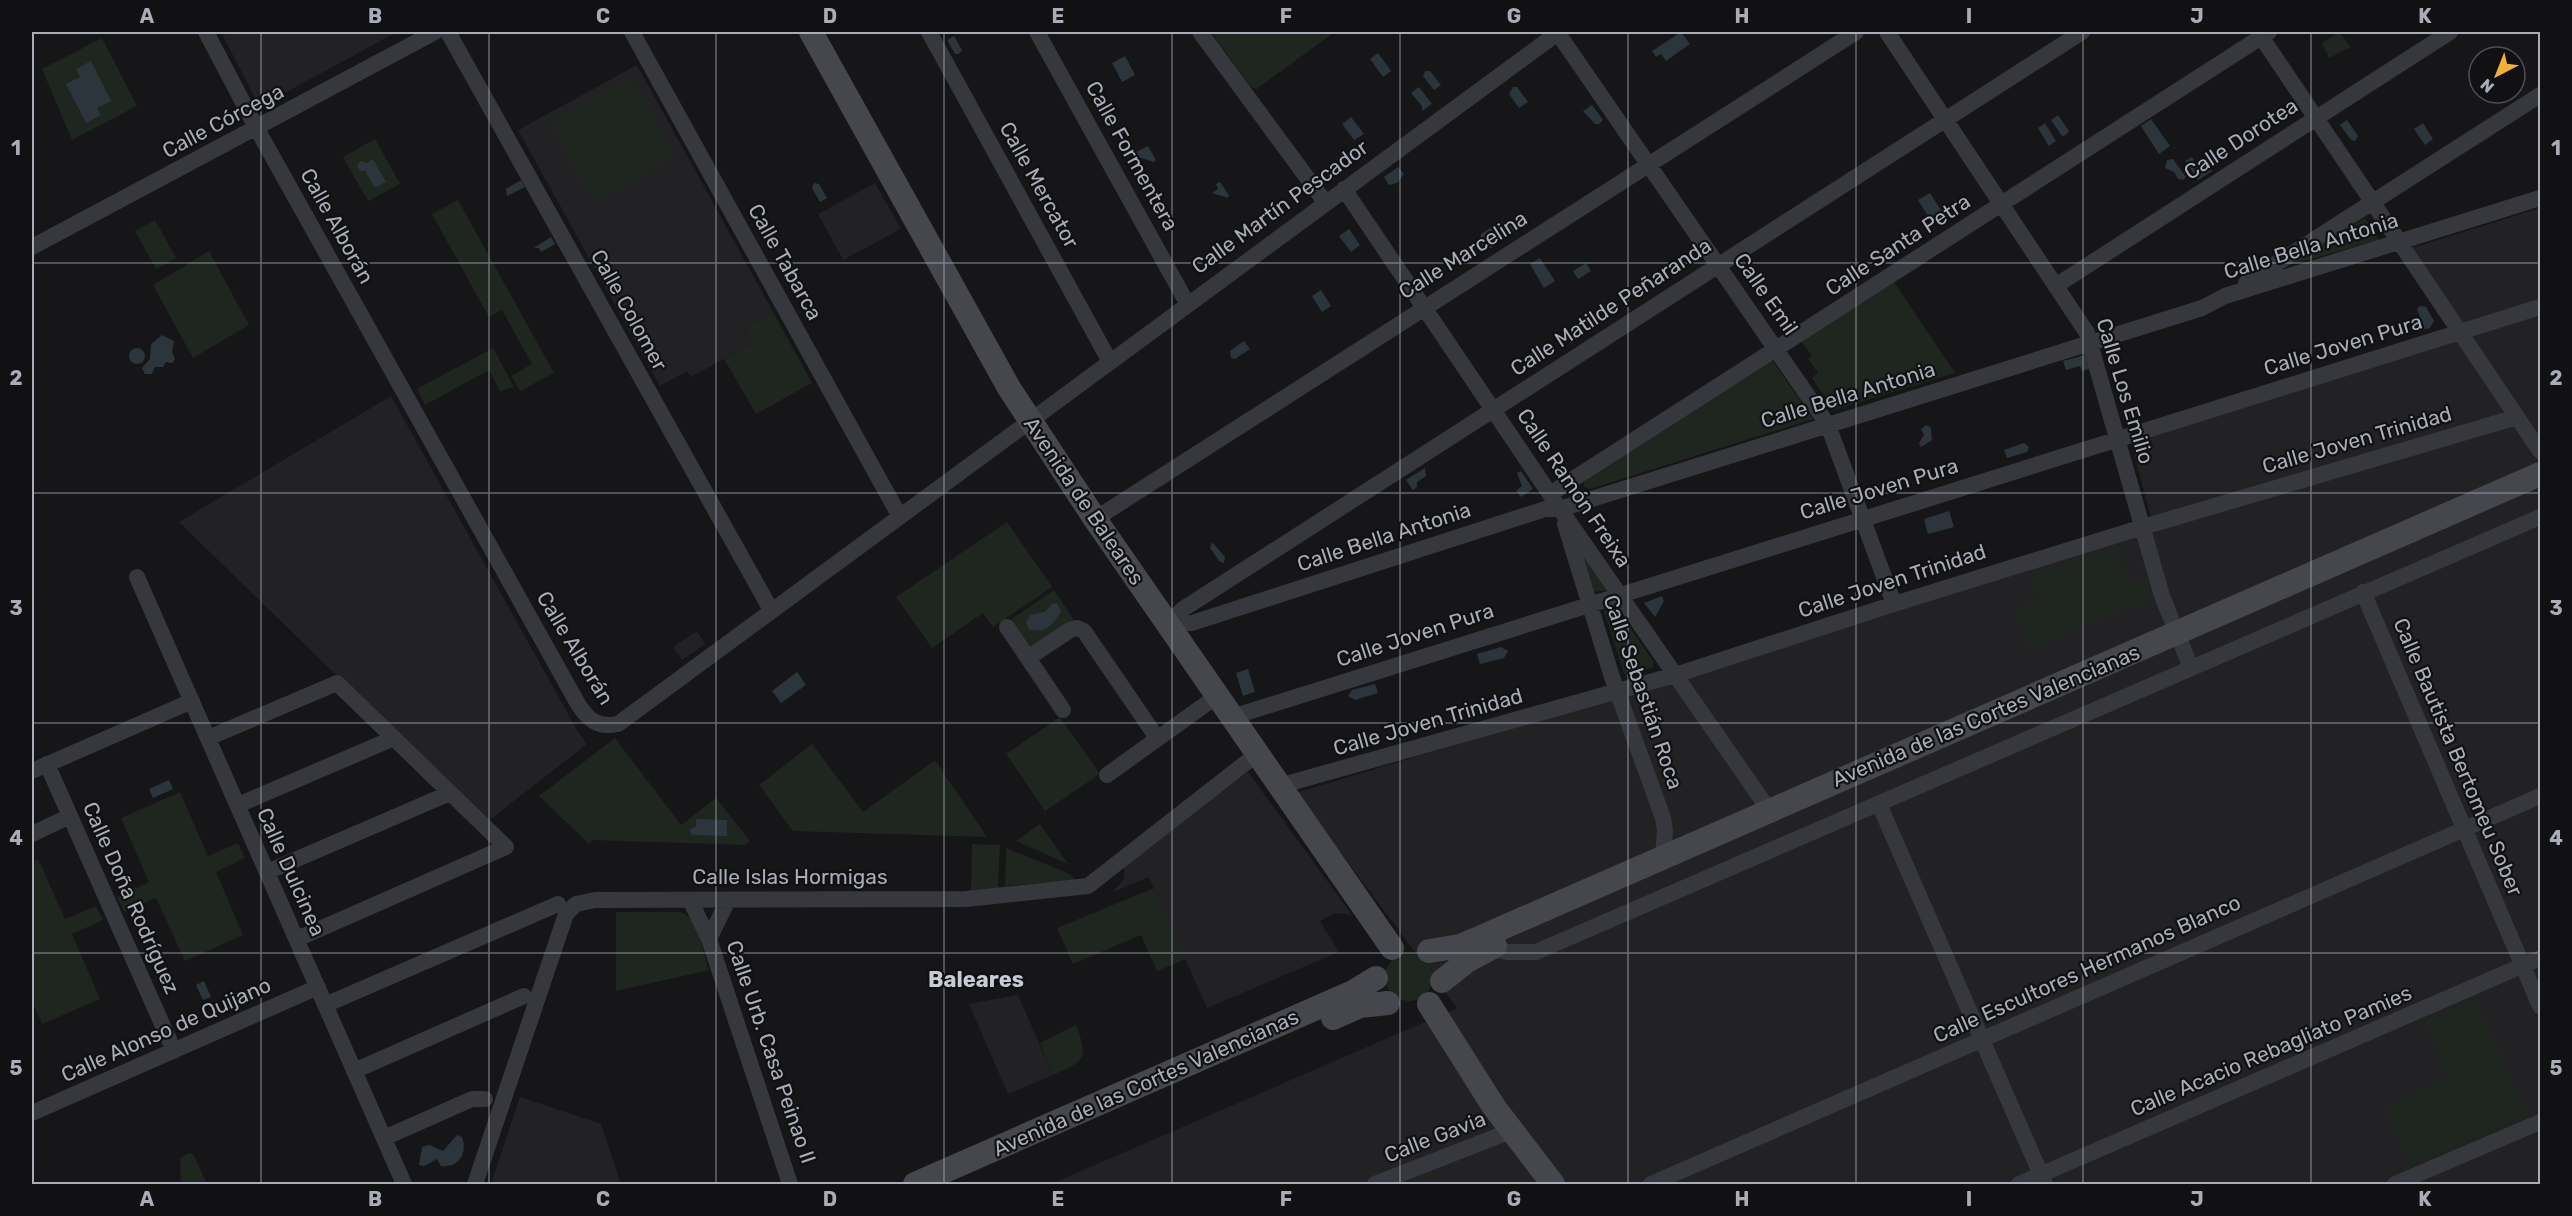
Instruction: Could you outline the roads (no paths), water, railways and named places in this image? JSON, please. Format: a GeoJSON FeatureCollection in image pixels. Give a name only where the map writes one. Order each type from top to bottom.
{"type":"FeatureCollection","features":[{"type":"Feature","properties":{"kind":"main road","name":"Avenida de Baleares"},"geometry":{"type":"LineString","coordinates":[[811,32],[1009,388],[1095,519],[1392,948]]}},
{"type":"Feature","properties":{"kind":"main road","name":"Avenida de las Cortes Valencianas"},"geometry":{"type":"LineString","coordinates":[[1442,981],[1467,960],[1491,948],[2179,640],[2541,474]]}},
{"type":"Feature","properties":{"kind":"main road","name":"Avenida de las Cortes Valencianas"},"geometry":{"type":"LineString","coordinates":[[1429,951],[1460,946],[1769,810],[2541,491]]}},
{"type":"Feature","properties":{"kind":"main road"},"geometry":{"type":"LineString","coordinates":[[1410,944],[1429,951],[1441,967],[1442,981],[1435,998],[1421,1008],[1404,1010],[1388,1003],[1377,987],[1376,978],[1381,958],[1392,948],[1410,944]]}},
{"type":"Feature","properties":{"kind":"main road","name":"Avenida de las Cortes Valencianas"},"geometry":{"type":"LineString","coordinates":[[915,1185],[1353,992],[1376,978]]}},
{"type":"Feature","properties":{"kind":"main road","name":"Avenida de las Cortes Valencianas"},"geometry":{"type":"LineString","coordinates":[[951,1185],[1360,1006],[1388,1003]]}},
{"type":"Feature","properties":{"kind":"main road"},"geometry":{"type":"LineString","coordinates":[[1428,1004],[1511,1131],[1553,1185]]}},
{"type":"Feature","properties":{"kind":"street","name":"Calle Alborán"},"geometry":{"type":"LineString","coordinates":[[206,32],[257,129],[581,710],[592,722],[600,725],[618,724],[1029,419]]}},
{"type":"Feature","properties":{"kind":"street","name":"Calle Córcega"},"geometry":{"type":"LineString","coordinates":[[32,247],[435,32]]}},
{"type":"Feature","properties":{"kind":"street","name":"Calle Colomer"},"geometry":{"type":"LineString","coordinates":[[448,32],[771,610]]}},
{"type":"Feature","properties":{"kind":"street","name":"Calle Tabarca"},"geometry":{"type":"LineString","coordinates":[[632,32],[899,515]]}},
{"type":"Feature","properties":{"kind":"street","name":"Calle Mercator"},"geometry":{"type":"LineString","coordinates":[[929,32],[1109,360]]}},
{"type":"Feature","properties":{"kind":"street","name":"Calle Formentera"},"geometry":{"type":"LineString","coordinates":[[1037,32],[1187,303]]}},
{"type":"Feature","properties":{"kind":"street"},"geometry":{"type":"LineString","coordinates":[[1200,32],[1325,202]]}},
{"type":"Feature","properties":{"kind":"street","name":"Calle Martín Pescador"},"geometry":{"type":"LineString","coordinates":[[1029,419],[1558,32]]}},
{"type":"Feature","properties":{"kind":"street","name":"Calle Emil"},"geometry":{"type":"LineString","coordinates":[[1558,32],[1828,425],[1894,603]]}},
{"type":"Feature","properties":{"kind":"street","name":"Calle Marcelina"},"geometry":{"type":"LineString","coordinates":[[1095,519],[1423,306],[1856,32]]}},
{"type":"Feature","properties":{"kind":"street","name":"Calle Los Emilio"},"geometry":{"type":"LineString","coordinates":[[1887,32],[2083,324],[2162,596],[2191,668]]}},
{"type":"Feature","properties":{"kind":"street","name":"Calle Matilde Peñaranda"},"geometry":{"type":"LineString","coordinates":[[1168,624],[1183,609],[2082,32]]}},
{"type":"Feature","properties":{"kind":"street","name":"Calle Dorotea"},"geometry":{"type":"LineString","coordinates":[[2057,285],[2450,32]]}},
{"type":"Feature","properties":{"kind":"street"},"geometry":{"type":"LineString","coordinates":[[2263,33],[2316,118],[2541,452]]}},
{"type":"Feature","properties":{"kind":"street","name":"Calle Santa Petra"},"geometry":{"type":"LineString","coordinates":[[1550,494],[1777,350],[2263,33]]}},
{"type":"Feature","properties":{"kind":"street"},"geometry":{"type":"LineString","coordinates":[[2225,296],[2541,95]]}},
{"type":"Feature","properties":{"kind":"street","name":"Calle Ramón Freixa"},"geometry":{"type":"LineString","coordinates":[[1344,189],[1560,509],[1769,810]]}},
{"type":"Feature","properties":{"kind":"street","name":"Calle Bella Antonia"},"geometry":{"type":"LineString","coordinates":[[1168,624],[1191,623],[1545,509],[1560,509],[2202,308],[2225,296],[2541,198]]}},
{"type":"Feature","properties":{"kind":"street","name":"Calle Joven Pura"},"geometry":{"type":"LineString","coordinates":[[1232,717],[2541,307]]}},
{"type":"Feature","properties":{"kind":"street","name":"Calle Joven Trinidad"},"geometry":{"type":"LineString","coordinates":[[1279,786],[1676,675],[1894,603],[2517,417]]}},
{"type":"Feature","properties":{"kind":"street","name":"Calle Sebastián Roca"},"geometry":{"type":"LineString","coordinates":[[1560,509],[1617,692],[1663,818],[1664,857]]}},
{"type":"Feature","properties":{"kind":"street","name":"Avenida de las Cortes Valencianas"},"geometry":{"type":"LineString","coordinates":[[1491,948],[1518,953],[1536,952],[2363,592],[2541,517]]}},
{"type":"Feature","properties":{"kind":"street","name":"Calle Dulcinea"},"geometry":{"type":"LineString","coordinates":[[137,577],[405,1185]]}},
{"type":"Feature","properties":{"kind":"street","name":"Calle Bautista Bertomeu Sober"},"geometry":{"type":"LineString","coordinates":[[2363,592],[2541,1006]]}},
{"type":"Feature","properties":{"kind":"street"},"geometry":{"type":"LineString","coordinates":[[1007,627],[1064,711]]}},
{"type":"Feature","properties":{"kind":"street"},"geometry":{"type":"LineString","coordinates":[[1028,658],[1070,630],[1081,629],[1157,738]]}},
{"type":"Feature","properties":{"kind":"street"},"geometry":{"type":"LineString","coordinates":[[208,738],[337,683],[506,847],[297,939]]}},
{"type":"Feature","properties":{"kind":"street"},"geometry":{"type":"LineString","coordinates":[[1107,775],[1217,696]]}},
{"type":"Feature","properties":{"kind":"street"},"geometry":{"type":"LineString","coordinates":[[32,771],[192,701]]}},
{"type":"Feature","properties":{"kind":"street"},"geometry":{"type":"LineString","coordinates":[[237,805],[394,738]]}},
{"type":"Feature","properties":{"kind":"street","name":"Calle Islas Hormigas"},"geometry":{"type":"LineString","coordinates":[[475,1185],[566,914],[576,904],[584,901],[966,899],[1088,886],[1257,754]]}},
{"type":"Feature","properties":{"kind":"street","name":"Calle Doña Rodríguez"},"geometry":{"type":"LineString","coordinates":[[47,764],[174,1051]]}},
{"type":"Feature","properties":{"kind":"street"},"geometry":{"type":"LineString","coordinates":[[267,872],[450,793]]}},
{"type":"Feature","properties":{"kind":"street","name":"Calle Escultores Hermanos Blanco"},"geometry":{"type":"LineString","coordinates":[[1652,1185],[2541,796]]}},
{"type":"Feature","properties":{"kind":"street"},"geometry":{"type":"LineString","coordinates":[[1879,804],[2044,1180]]}},
{"type":"Feature","properties":{"kind":"street"},"geometry":{"type":"LineString","coordinates":[[32,834],[70,816]]}},
{"type":"Feature","properties":{"kind":"street","name":"Calle Urb. Casa Peinao II"},"geometry":{"type":"LineString","coordinates":[[690,900],[709,939],[792,1183]]}},
{"type":"Feature","properties":{"kind":"street"},"geometry":{"type":"LineString","coordinates":[[709,939],[728,900]]}},
{"type":"Feature","properties":{"kind":"street"},"geometry":{"type":"LineString","coordinates":[[326,1005],[558,904]]}},
{"type":"Feature","properties":{"kind":"street","name":"Calle Acacio Rebagliato Pamies"},"geometry":{"type":"LineString","coordinates":[[2019,1185],[2044,1180],[2541,958]]}},
{"type":"Feature","properties":{"kind":"street","name":"Calle Alonso de Quijano"},"geometry":{"type":"LineString","coordinates":[[32,1112],[318,987]]}},
{"type":"Feature","properties":{"kind":"street"},"geometry":{"type":"LineString","coordinates":[[354,1071],[524,996]]}},
{"type":"Feature","properties":{"kind":"street"},"geometry":{"type":"LineString","coordinates":[[384,1138],[472,1099],[485,1099]]}},
{"type":"Feature","properties":{"kind":"street"},"geometry":{"type":"LineString","coordinates":[[2395,1185],[2541,1122]]}},
{"type":"Feature","properties":{"kind":"street","name":"Calle Gavia"},"geometry":{"type":"LineString","coordinates":[[1375,1185],[1511,1131]]}},
{"type":"Feature","properties":{"kind":"district","name":"Baleares"},"geometry":{"type":"Point","coordinates":[976,979]}}]}
